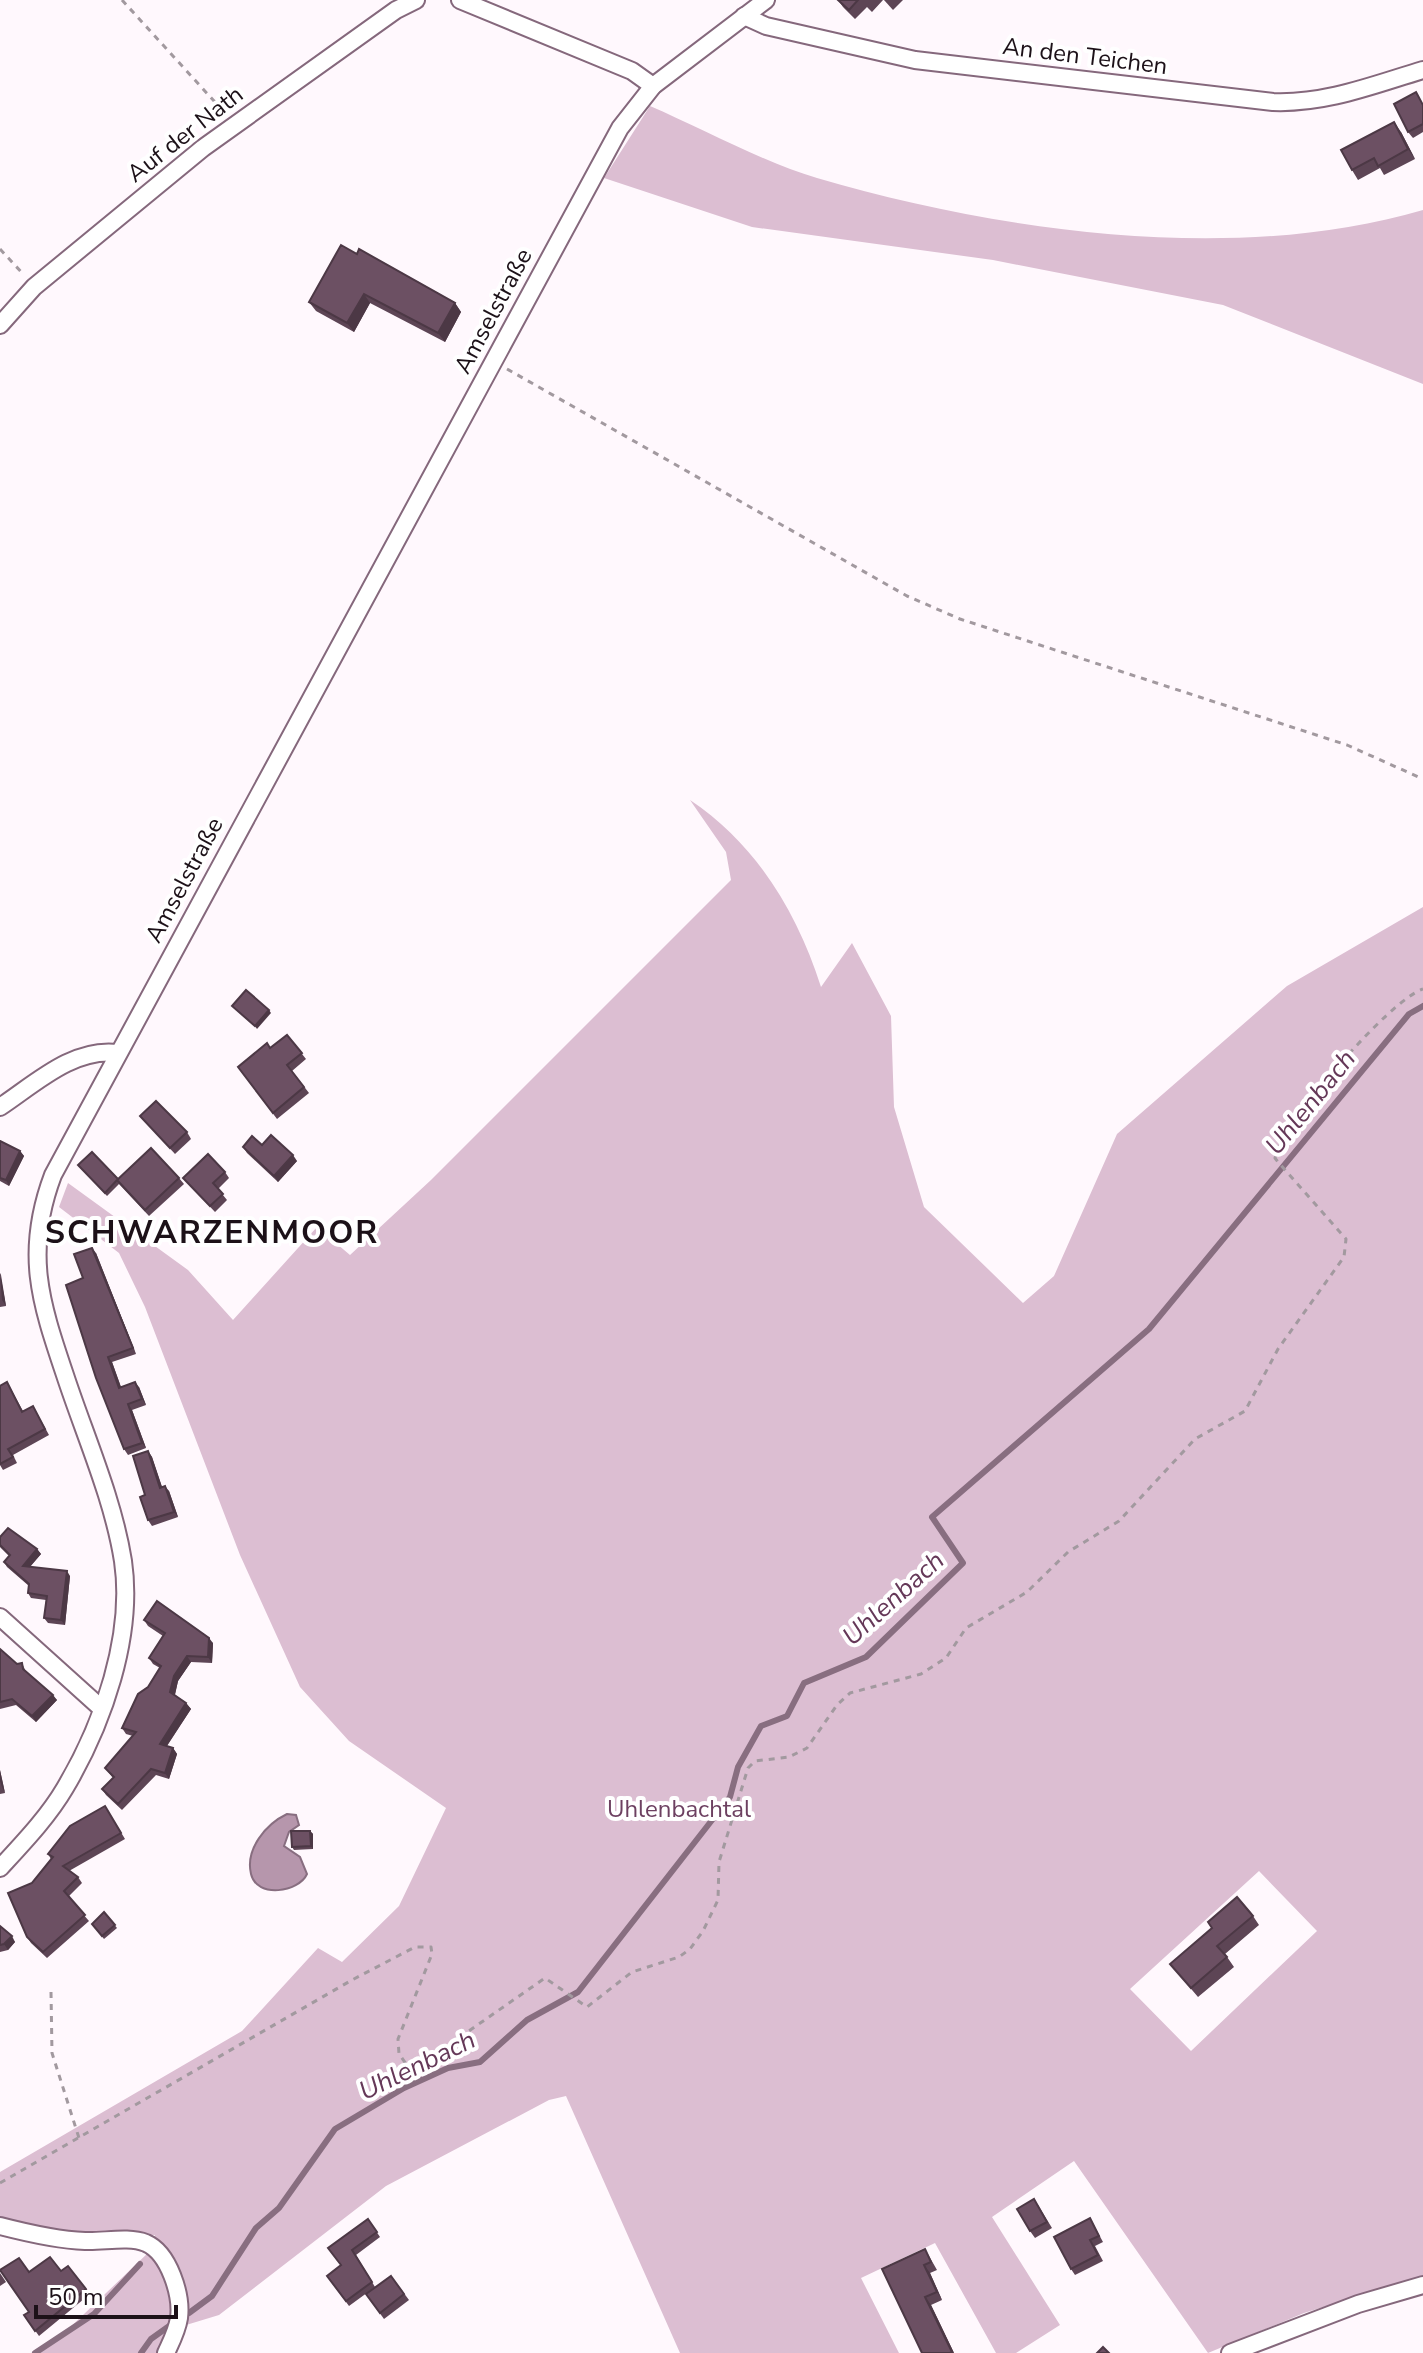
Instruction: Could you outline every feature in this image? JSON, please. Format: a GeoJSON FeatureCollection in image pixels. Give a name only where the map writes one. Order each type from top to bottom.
{"type":"FeatureCollection","features":[{"type":"Feature","properties":{"kind":"street","name":"Auf der Nath"},"geometry":{"type":"LineString","coordinates":[[0,325],[34,287],[235,124],[396,10],[416,0]]}},
{"type":"Feature","properties":{"kind":"street"},"geometry":{"type":"LineString","coordinates":[[460,0],[632,71],[653,86]]}},
{"type":"Feature","properties":{"kind":"street","name":"Amselstraße"},"geometry":{"type":"LineString","coordinates":[[0,1868],[65,1789],[101,1708],[112,1675],[123,1618],[123,1561],[116,1526],[40,1301],[36,1250],[42,1212],[53,1175],[620,128],[653,86],[766,0]]}},
{"type":"Feature","properties":{"kind":"street","name":"An den Teichen"},"geometry":{"type":"LineString","coordinates":[[744,16],[766,26],[915,60],[1273,102],[1304,103],[1334,97],[1423,70]]}},
{"type":"Feature","properties":{"kind":"street"},"geometry":{"type":"LineString","coordinates":[[0,1107],[72,1059],[98,1051],[117,1053]]}},
{"type":"Feature","properties":{"kind":"street"},"geometry":{"type":"LineString","coordinates":[[0,1617],[101,1708]]}},
{"type":"Feature","properties":{"kind":"street"},"geometry":{"type":"LineString","coordinates":[[0,2226],[82,2241],[136,2240],[148,2244],[167,2266],[178,2301],[180,2316],[166,2353]]}},
{"type":"Feature","properties":{"kind":"street"},"geometry":{"type":"LineString","coordinates":[[1230,2353],[1266,2336],[1423,2285]]}},
{"type":"Feature","properties":{"kind":"path"},"geometry":{"type":"LineString","coordinates":[[122,0],[235,124]]}},
{"type":"Feature","properties":{"kind":"path"},"geometry":{"type":"LineString","coordinates":[[0,249],[34,287]]}},
{"type":"Feature","properties":{"kind":"path"},"geometry":{"type":"LineString","coordinates":[[494,361],[907,596],[960,619],[1347,745],[1423,779]]}},
{"type":"Feature","properties":{"kind":"path"},"geometry":{"type":"LineString","coordinates":[[0,2183],[352,1980],[415,1947],[431,1947],[432,1954],[398,2039],[399,2054],[409,2068],[417,2067],[545,1978],[565,1990],[578,2004],[587,2007],[632,1972],[679,1957],[690,1949],[718,1900],[719,1862],[748,1768],[755,1761],[789,1757],[807,1748],[837,1705],[850,1693],[921,1674],[946,1658],[966,1628],[1027,1592],[1068,1552],[1119,1521],[1195,1439],[1245,1411],[1278,1349],[1344,1257],[1346,1239],[1275,1158],[1279,1144],[1302,1111],[1383,1018],[1398,1002],[1423,989]]}},
{"type":"Feature","properties":{"kind":"path"},"geometry":{"type":"LineString","coordinates":[[51,1992],[52,2053],[79,2138]]}},
{"type":"Feature","properties":{"kind":"green space"},"geometry":{"type":"Polygon","coordinates":[[[650,106],[797,172],[963,214],[1041,226],[1119,235],[1198,238],[1276,236],[1351,227],[1423,210],[1423,384],[1223,305],[993,260],[752,227],[604,178],[650,106]]]}},
{"type":"Feature","properties":{"kind":"green space","name":"Uhlenbachtal"},"geometry":{"type":"Polygon","coordinates":[[[690,800],[735,837],[771,882],[800,932],[821,987],[852,943],[891,1016],[894,1107],[924,1207],[1023,1303],[1054,1276],[1117,1134],[1287,986],[1423,907],[1423,2276],[1304,2313],[1208,2353],[1074,2161],[992,2217],[1060,2325],[1016,2353],[996,2353],[935,2243],[861,2278],[899,2353],[680,2353],[566,2096],[549,2100],[386,2186],[219,2315],[173,2329],[160,2353],[34,2353],[61,2336],[149,2252],[155,2235],[78,2236],[0,2221],[0,2172],[242,2031],[318,1948],[342,1962],[399,1906],[446,1808],[349,1741],[300,1687],[240,1555],[145,1307],[119,1253],[59,1207],[68,1183],[188,1270],[233,1320],[317,1227],[350,1255],[431,1180],[731,880],[726,852],[690,800]],[[1259,1871],[1130,1989],[1191,2051],[1317,1931],[1259,1871]]]}},
{"type":"Feature","properties":{"kind":"shaded area"},"geometry":{"type":"Polygon","coordinates":[[[287,1814],[296,1815],[299,1825],[289,1832],[284,1846],[300,1857],[307,1874],[287,1889],[269,1890],[255,1882],[251,1874],[251,1855],[265,1831],[287,1814]]]}},
{"type":"Feature","properties":{"kind":"building"},"geometry":{"type":"Polygon","coordinates":[[[838,0],[858,0],[849,10],[838,0]]]}},
{"type":"Feature","properties":{"kind":"building"},"geometry":{"type":"Polygon","coordinates":[[[1416,92],[1423,105],[1423,124],[1408,132],[1394,104],[1416,92]]]}},
{"type":"Feature","properties":{"kind":"building"},"geometry":{"type":"Polygon","coordinates":[[[1394,122],[1408,149],[1378,166],[1374,158],[1352,170],[1341,150],[1394,122]]]}},
{"type":"Feature","properties":{"kind":"building"},"geometry":{"type":"Polygon","coordinates":[[[341,245],[357,254],[359,249],[455,303],[438,333],[364,294],[347,323],[309,302],[341,245]]]}},
{"type":"Feature","properties":{"kind":"building"},"geometry":{"type":"Polygon","coordinates":[[[246,990],[269,1010],[255,1026],[232,1006],[246,990]]]}},
{"type":"Feature","properties":{"kind":"building"},"geometry":{"type":"Polygon","coordinates":[[[287,1035],[302,1053],[287,1065],[304,1087],[273,1113],[238,1067],[267,1043],[270,1048],[287,1035]]]}},
{"type":"Feature","properties":{"kind":"building"},"geometry":{"type":"Polygon","coordinates":[[[156,1101],[187,1132],[170,1148],[140,1116],[156,1101]]]}},
{"type":"Feature","properties":{"kind":"building"},"geometry":{"type":"Polygon","coordinates":[[[271,1135],[293,1155],[274,1176],[243,1147],[252,1136],[262,1145],[271,1135]]]}},
{"type":"Feature","properties":{"kind":"building"},"geometry":{"type":"Polygon","coordinates":[[[0,1141],[20,1151],[6,1180],[0,1178],[0,1141]]]}},
{"type":"Feature","properties":{"kind":"building"},"geometry":{"type":"Polygon","coordinates":[[[151,1148],[179,1178],[145,1210],[117,1180],[151,1148]]]}},
{"type":"Feature","properties":{"kind":"building"},"geometry":{"type":"Polygon","coordinates":[[[92,1152],[118,1179],[105,1193],[78,1165],[92,1152]]]}},
{"type":"Feature","properties":{"kind":"building"},"geometry":{"type":"Polygon","coordinates":[[[208,1154],[225,1172],[213,1183],[223,1194],[210,1206],[183,1178],[208,1154]]]}},
{"type":"Feature","properties":{"kind":"building"},"geometry":{"type":"Polygon","coordinates":[[[92,1248],[133,1348],[108,1357],[119,1388],[135,1382],[142,1399],[128,1404],[142,1443],[124,1449],[96,1378],[66,1285],[83,1278],[74,1254],[92,1248]]]}},
{"type":"Feature","properties":{"kind":"building"},"geometry":{"type":"Polygon","coordinates":[[[7,1382],[22,1412],[33,1406],[45,1429],[8,1449],[13,1457],[0,1464],[0,1386],[7,1382]]]}},
{"type":"Feature","properties":{"kind":"building"},"geometry":{"type":"Polygon","coordinates":[[[148,1451],[160,1488],[165,1486],[174,1512],[148,1520],[140,1497],[145,1495],[133,1456],[148,1451]]]}},
{"type":"Feature","properties":{"kind":"building"},"geometry":{"type":"Polygon","coordinates":[[[8,1528],[37,1549],[23,1566],[67,1571],[61,1620],[44,1618],[47,1596],[28,1593],[29,1584],[4,1562],[10,1555],[0,1545],[0,1537],[8,1528]]]}},
{"type":"Feature","properties":{"kind":"building"},"geometry":{"type":"Polygon","coordinates":[[[157,1601],[209,1638],[208,1657],[187,1656],[174,1676],[170,1692],[186,1703],[160,1744],[173,1748],[165,1773],[151,1769],[118,1804],[102,1789],[114,1777],[105,1768],[136,1732],[122,1728],[138,1694],[148,1687],[161,1666],[149,1658],[165,1633],[144,1620],[157,1601]]]}},
{"type":"Feature","properties":{"kind":"building"},"geometry":{"type":"Polygon","coordinates":[[[0,1649],[17,1664],[22,1663],[23,1669],[53,1695],[32,1716],[12,1699],[0,1702],[0,1649]]]}},
{"type":"Feature","properties":{"kind":"building"},"geometry":{"type":"Polygon","coordinates":[[[105,1806],[121,1833],[63,1866],[78,1877],[64,1891],[85,1915],[43,1952],[27,1937],[8,1893],[32,1883],[53,1857],[48,1854],[70,1826],[105,1806]]]}},
{"type":"Feature","properties":{"kind":"building"},"geometry":{"type":"Polygon","coordinates":[[[291,1831],[310,1831],[311,1846],[292,1847],[291,1831]]]}},
{"type":"Feature","properties":{"kind":"building"},"geometry":{"type":"Polygon","coordinates":[[[1237,1897],[1253,1916],[1217,1946],[1227,1957],[1191,1988],[1170,1964],[1212,1928],[1208,1922],[1237,1897]]]}},
{"type":"Feature","properties":{"kind":"building"},"geometry":{"type":"Polygon","coordinates":[[[104,1912],[115,1925],[102,1936],[92,1924],[104,1912]]]}},
{"type":"Feature","properties":{"kind":"building"},"geometry":{"type":"Polygon","coordinates":[[[0,1926],[12,1936],[0,1945],[0,1926]]]}},
{"type":"Feature","properties":{"kind":"building"},"geometry":{"type":"Polygon","coordinates":[[[1034,2199],[1047,2222],[1030,2231],[1017,2209],[1034,2199]]]}},
{"type":"Feature","properties":{"kind":"building"},"geometry":{"type":"Polygon","coordinates":[[[1090,2218],[1099,2236],[1090,2240],[1098,2255],[1071,2269],[1054,2237],[1090,2218]]]}},
{"type":"Feature","properties":{"kind":"building"},"geometry":{"type":"Polygon","coordinates":[[[368,2219],[377,2232],[352,2250],[372,2282],[346,2301],[327,2276],[341,2265],[328,2248],[368,2219]]]}},
{"type":"Feature","properties":{"kind":"building"},"geometry":{"type":"Polygon","coordinates":[[[925,2249],[931,2262],[924,2265],[937,2292],[925,2297],[950,2353],[922,2353],[882,2269],[925,2249]]]}},
{"type":"Feature","properties":{"kind":"building"},"geometry":{"type":"Polygon","coordinates":[[[50,2257],[61,2271],[68,2266],[86,2289],[35,2331],[24,2315],[29,2312],[0,2270],[19,2258],[29,2272],[50,2257]]]}},
{"type":"Feature","properties":{"kind":"building"},"geometry":{"type":"Polygon","coordinates":[[[391,2276],[404,2294],[380,2313],[366,2294],[391,2276]]]}},
{"type":"Feature","properties":{"kind":"waterway","name":"Uhlenbach"},"geometry":{"type":"LineString","coordinates":[[189,2313],[212,2296],[256,2228],[279,2208],[335,2129],[404,2088],[448,2068],[480,2062],[527,2020],[578,1992],[730,1797],[738,1767],[761,1726],[787,1716],[804,1683],[866,1657],[963,1563],[932,1517],[1149,1329],[1409,1014],[1423,1006]]}},
{"type":"Feature","properties":{"kind":"waterway"},"geometry":{"type":"LineString","coordinates":[[35,2353],[94,2314],[140,2264]]}},
{"type":"Feature","properties":{"kind":"waterway","name":"Uhlenbach"},"geometry":{"type":"LineString","coordinates":[[141,2353],[151,2339],[172,2324]]}},
{"type":"Feature","properties":{"kind":"district","name":"SCHWARZENMOOR"},"geometry":{"type":"Point","coordinates":[212,1232]}}]}
